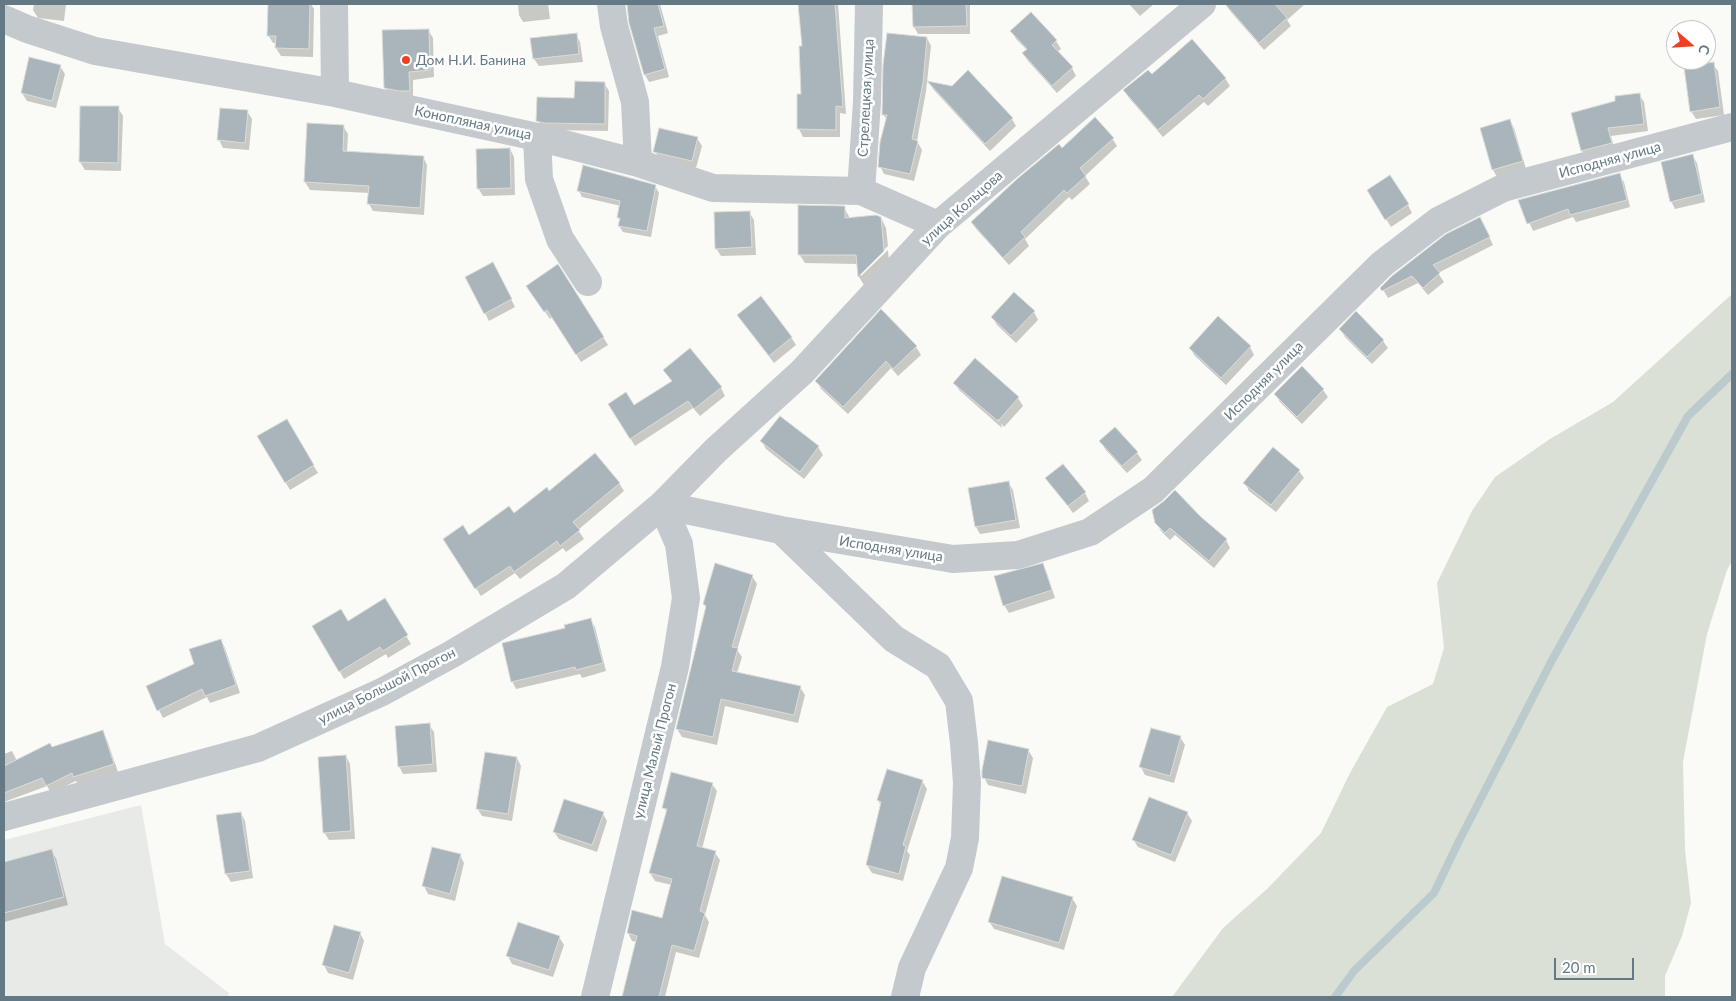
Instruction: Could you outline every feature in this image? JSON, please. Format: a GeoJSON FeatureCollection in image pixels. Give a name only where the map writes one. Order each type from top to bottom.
{"type":"FeatureCollection","features":[{"type":"Feature","properties":{"kind":"street"},"geometry":{"type":"LineString","coordinates":[[334,4],[335,93]]}},
{"type":"Feature","properties":{"kind":"street"},"geometry":{"type":"LineString","coordinates":[[611,4],[614,26],[635,102],[638,163]]}},
{"type":"Feature","properties":{"kind":"street","name":"Стрелецкая улица"},"geometry":{"type":"LineString","coordinates":[[861,191],[867,102],[870,4]]}},
{"type":"Feature","properties":{"kind":"street","name":"улица Кольцова"},"geometry":{"type":"LineString","coordinates":[[716,450],[802,372],[938,225],[1202,4]]}},
{"type":"Feature","properties":{"kind":"street","name":"Конопляная улица"},"geometry":{"type":"LineString","coordinates":[[4,19],[27,29],[94,51],[335,93],[537,137],[638,163],[714,188],[861,191],[938,225]]}},
{"type":"Feature","properties":{"kind":"street","name":"Исподняя улица"},"geometry":{"type":"LineString","coordinates":[[662,505],[781,530],[954,559],[1018,555],[1090,532],[1153,490],[1382,264],[1438,220],[1503,188],[1732,127]]}},
{"type":"Feature","properties":{"kind":"street"},"geometry":{"type":"LineString","coordinates":[[537,137],[539,179],[560,240],[588,282]]}},
{"type":"Feature","properties":{"kind":"street","name":"улица Большой Прогон"},"geometry":{"type":"LineString","coordinates":[[4,817],[258,748],[382,692],[452,654],[566,586],[662,505],[716,450]]}},
{"type":"Feature","properties":{"kind":"street","name":"улица Малый Прогон"},"geometry":{"type":"LineString","coordinates":[[595,997],[675,666],[686,598],[679,544],[662,505]]}},
{"type":"Feature","properties":{"kind":"street"},"geometry":{"type":"LineString","coordinates":[[781,530],[894,639],[938,666],[959,702],[966,783],[965,838],[959,868],[912,968],[905,997]]}},
{"type":"Feature","properties":{"kind":"shaded area"},"geometry":{"type":"Polygon","coordinates":[[[1732,294],[1732,561],[1727,570],[1707,634],[1683,762],[1685,850],[1691,903],[1682,936],[1665,976],[1665,997],[1172,997],[1223,928],[1267,889],[1321,833],[1350,773],[1387,707],[1433,684],[1444,648],[1437,583],[1472,511],[1495,477],[1550,439],[1613,402],[1732,294]]]}},
{"type":"Feature","properties":{"kind":"shaded area"},"geometry":{"type":"Polygon","coordinates":[[[141,805],[165,944],[229,993],[228,997],[4,997],[4,840],[141,805]]]}},
{"type":"Feature","properties":{"kind":"building"},"geometry":{"type":"Polygon","coordinates":[[[268,4],[310,4],[309,49],[275,48],[276,36],[267,36],[268,4]]]}},
{"type":"Feature","properties":{"kind":"building"},"geometry":{"type":"Polygon","coordinates":[[[627,4],[658,4],[664,26],[654,28],[665,69],[644,75],[629,23],[627,4]]]}},
{"type":"Feature","properties":{"kind":"building"},"geometry":{"type":"Polygon","coordinates":[[[798,4],[835,4],[843,107],[836,106],[836,130],[797,129],[797,94],[801,94],[799,46],[802,46],[798,4]]]}},
{"type":"Feature","properties":{"kind":"building"},"geometry":{"type":"Polygon","coordinates":[[[912,4],[966,4],[967,26],[913,27],[912,4]]]}},
{"type":"Feature","properties":{"kind":"building"},"geometry":{"type":"Polygon","coordinates":[[[1225,4],[1275,4],[1287,18],[1259,43],[1225,4]]]}},
{"type":"Feature","properties":{"kind":"building"},"geometry":{"type":"Polygon","coordinates":[[[1031,12],[1057,40],[1052,45],[1073,67],[1052,86],[1022,53],[1027,49],[1010,31],[1031,12]]]}},
{"type":"Feature","properties":{"kind":"building","name":"Дом Н.И. Банина"},"geometry":{"type":"Polygon","coordinates":[[[429,29],[430,70],[409,72],[410,91],[384,88],[382,30],[429,29]]]}},
{"type":"Feature","properties":{"kind":"building"},"geometry":{"type":"Polygon","coordinates":[[[577,33],[579,54],[533,59],[530,38],[577,33]]]}},
{"type":"Feature","properties":{"kind":"building"},"geometry":{"type":"Polygon","coordinates":[[[887,33],[927,37],[923,83],[912,139],[918,141],[910,174],[878,167],[880,142],[887,115],[882,115],[883,65],[887,33]]]}},
{"type":"Feature","properties":{"kind":"building"},"geometry":{"type":"Polygon","coordinates":[[[1192,39],[1226,78],[1203,99],[1199,95],[1158,130],[1123,90],[1148,70],[1152,74],[1192,39]]]}},
{"type":"Feature","properties":{"kind":"building"},"geometry":{"type":"Polygon","coordinates":[[[29,57],[61,65],[52,101],[21,93],[29,57]]]}},
{"type":"Feature","properties":{"kind":"building"},"geometry":{"type":"Polygon","coordinates":[[[968,70],[1013,118],[985,144],[927,81],[952,86],[968,70]]]}},
{"type":"Feature","properties":{"kind":"building"},"geometry":{"type":"Polygon","coordinates":[[[1684,70],[1715,70],[1720,107],[1690,112],[1684,70]]]}},
{"type":"Feature","properties":{"kind":"building"},"geometry":{"type":"Polygon","coordinates":[[[575,81],[605,82],[605,124],[544,123],[536,121],[537,97],[574,98],[575,81]]]}},
{"type":"Feature","properties":{"kind":"building"},"geometry":{"type":"Polygon","coordinates":[[[1640,93],[1644,124],[1608,128],[1612,143],[1581,151],[1571,113],[1615,101],[1615,96],[1640,93]]]}},
{"type":"Feature","properties":{"kind":"building"},"geometry":{"type":"Polygon","coordinates":[[[80,106],[119,106],[118,163],[79,162],[80,106]]]}},
{"type":"Feature","properties":{"kind":"building"},"geometry":{"type":"Polygon","coordinates":[[[220,108],[248,110],[245,143],[217,140],[220,108]]]}},
{"type":"Feature","properties":{"kind":"building"},"geometry":{"type":"Polygon","coordinates":[[[1095,117],[1114,138],[1080,168],[1086,176],[1067,193],[1064,190],[1021,232],[1025,237],[1003,258],[971,222],[1017,179],[1059,144],[1062,148],[1095,117]]]}},
{"type":"Feature","properties":{"kind":"building"},"geometry":{"type":"Polygon","coordinates":[[[1510,119],[1523,161],[1492,170],[1480,128],[1510,119]]]}},
{"type":"Feature","properties":{"kind":"building"},"geometry":{"type":"Polygon","coordinates":[[[307,123],[344,125],[343,151],[424,156],[420,208],[367,204],[369,186],[304,182],[307,123]]]}},
{"type":"Feature","properties":{"kind":"building"},"geometry":{"type":"Polygon","coordinates":[[[659,128],[698,137],[692,161],[653,152],[659,128]]]}},
{"type":"Feature","properties":{"kind":"building"},"geometry":{"type":"Polygon","coordinates":[[[510,148],[511,188],[477,189],[476,149],[510,148]]]}},
{"type":"Feature","properties":{"kind":"building"},"geometry":{"type":"Polygon","coordinates":[[[1693,154],[1702,194],[1670,202],[1661,162],[1693,154]]]}},
{"type":"Feature","properties":{"kind":"building"},"geometry":{"type":"Polygon","coordinates":[[[583,165],[656,185],[647,231],[618,226],[620,218],[617,218],[620,201],[577,191],[583,165]]]}},
{"type":"Feature","properties":{"kind":"building"},"geometry":{"type":"Polygon","coordinates":[[[1620,173],[1627,200],[1570,215],[1568,209],[1527,224],[1518,200],[1620,173]]]}},
{"type":"Feature","properties":{"kind":"building"},"geometry":{"type":"Polygon","coordinates":[[[1390,175],[1409,204],[1385,220],[1367,190],[1390,175]]]}},
{"type":"Feature","properties":{"kind":"building"},"geometry":{"type":"Polygon","coordinates":[[[798,205],[845,206],[845,218],[876,215],[881,217],[884,251],[858,277],[856,255],[798,255],[798,205]]]}},
{"type":"Feature","properties":{"kind":"building"},"geometry":{"type":"Polygon","coordinates":[[[750,211],[752,247],[715,249],[714,212],[750,211]]]}},
{"type":"Feature","properties":{"kind":"building"},"geometry":{"type":"Polygon","coordinates":[[[1480,217],[1490,237],[1433,265],[1440,273],[1423,288],[1412,276],[1382,291],[1380,288],[1392,276],[1446,234],[1480,217]]]}},
{"type":"Feature","properties":{"kind":"building"},"geometry":{"type":"Polygon","coordinates":[[[493,262],[512,299],[484,314],[465,277],[493,262]]]}},
{"type":"Feature","properties":{"kind":"building"},"geometry":{"type":"Polygon","coordinates":[[[558,264],[604,337],[576,355],[547,310],[544,312],[526,286],[558,264]]]}},
{"type":"Feature","properties":{"kind":"building"},"geometry":{"type":"Polygon","coordinates":[[[1014,292],[1035,311],[1011,336],[991,317],[1014,292]]]}},
{"type":"Feature","properties":{"kind":"building"},"geometry":{"type":"Polygon","coordinates":[[[761,296],[792,337],[769,356],[737,315],[761,296]]]}},
{"type":"Feature","properties":{"kind":"building"},"geometry":{"type":"Polygon","coordinates":[[[881,309],[917,346],[893,369],[886,361],[843,407],[815,381],[881,309]]]}},
{"type":"Feature","properties":{"kind":"building"},"geometry":{"type":"Polygon","coordinates":[[[1356,311],[1384,340],[1367,357],[1339,329],[1356,311]]]}},
{"type":"Feature","properties":{"kind":"building"},"geometry":{"type":"Polygon","coordinates":[[[1218,316],[1251,346],[1221,378],[1189,348],[1218,316]]]}},
{"type":"Feature","properties":{"kind":"building"},"geometry":{"type":"Polygon","coordinates":[[[690,348],[722,387],[694,409],[688,401],[630,439],[608,404],[626,392],[634,405],[672,381],[663,370],[690,348]]]}},
{"type":"Feature","properties":{"kind":"building"},"geometry":{"type":"Polygon","coordinates":[[[975,358],[1019,397],[998,419],[999,422],[953,383],[975,358]]]}},
{"type":"Feature","properties":{"kind":"building"},"geometry":{"type":"Polygon","coordinates":[[[1302,366],[1324,389],[1297,417],[1274,394],[1302,366]]]}},
{"type":"Feature","properties":{"kind":"building"},"geometry":{"type":"Polygon","coordinates":[[[780,416],[819,446],[800,472],[760,441],[780,416]]]}},
{"type":"Feature","properties":{"kind":"building"},"geometry":{"type":"Polygon","coordinates":[[[287,419],[314,465],[285,483],[257,436],[287,419]]]}},
{"type":"Feature","properties":{"kind":"building"},"geometry":{"type":"Polygon","coordinates":[[[1115,427],[1138,452],[1122,466],[1099,441],[1115,427]]]}},
{"type":"Feature","properties":{"kind":"building"},"geometry":{"type":"Polygon","coordinates":[[[1273,447],[1300,470],[1271,505],[1243,483],[1273,447]]]}},
{"type":"Feature","properties":{"kind":"building"},"geometry":{"type":"Polygon","coordinates":[[[595,453],[620,483],[573,522],[580,530],[560,546],[557,541],[514,572],[510,566],[475,589],[443,539],[463,525],[469,535],[509,506],[514,513],[547,487],[549,491],[595,453]]]}},
{"type":"Feature","properties":{"kind":"building"},"geometry":{"type":"Polygon","coordinates":[[[1063,464],[1086,492],[1068,506],[1045,478],[1063,464]]]}},
{"type":"Feature","properties":{"kind":"building"},"geometry":{"type":"Polygon","coordinates":[[[1009,481],[1016,520],[975,527],[968,488],[1009,481]]]}},
{"type":"Feature","properties":{"kind":"building"},"geometry":{"type":"Polygon","coordinates":[[[1175,490],[1201,517],[1227,539],[1209,561],[1170,528],[1165,533],[1155,523],[1152,510],[1175,490]]]}},
{"type":"Feature","properties":{"kind":"building"},"geometry":{"type":"Polygon","coordinates":[[[715,563],[753,575],[732,647],[738,648],[732,671],[801,686],[794,715],[721,699],[713,737],[676,729],[706,606],[703,604],[715,563]]]}},
{"type":"Feature","properties":{"kind":"building"},"geometry":{"type":"Polygon","coordinates":[[[1043,563],[1052,590],[1003,606],[994,576],[1043,563]]]}},
{"type":"Feature","properties":{"kind":"building"},"geometry":{"type":"Polygon","coordinates":[[[385,598],[408,635],[383,651],[380,647],[339,672],[312,626],[341,609],[348,621],[385,598]]]}},
{"type":"Feature","properties":{"kind":"building"},"geometry":{"type":"Polygon","coordinates":[[[591,618],[603,663],[576,670],[575,667],[511,682],[502,643],[565,628],[564,625],[591,618]]]}},
{"type":"Feature","properties":{"kind":"building"},"geometry":{"type":"Polygon","coordinates":[[[221,639],[236,685],[205,696],[202,689],[157,711],[146,686],[194,664],[189,649],[221,639]]]}},
{"type":"Feature","properties":{"kind":"building"},"geometry":{"type":"Polygon","coordinates":[[[430,723],[433,764],[398,767],[395,726],[430,723]]]}},
{"type":"Feature","properties":{"kind":"building"},"geometry":{"type":"Polygon","coordinates":[[[1151,728],[1181,736],[1170,776],[1139,767],[1151,728]]]}},
{"type":"Feature","properties":{"kind":"building"},"geometry":{"type":"Polygon","coordinates":[[[103,730],[114,764],[73,777],[72,773],[46,786],[42,778],[4,793],[4,766],[50,743],[52,747],[103,730]]]}},
{"type":"Feature","properties":{"kind":"building"},"geometry":{"type":"Polygon","coordinates":[[[988,740],[1029,749],[1022,786],[982,778],[988,740]]]}},
{"type":"Feature","properties":{"kind":"building"},"geometry":{"type":"Polygon","coordinates":[[[485,752],[517,757],[508,814],[476,809],[485,752]]]}},
{"type":"Feature","properties":{"kind":"building"},"geometry":{"type":"Polygon","coordinates":[[[346,755],[351,831],[323,833],[318,757],[346,755]]]}},
{"type":"Feature","properties":{"kind":"building"},"geometry":{"type":"Polygon","coordinates":[[[887,769],[923,780],[903,845],[906,846],[899,874],[866,865],[881,802],[877,800],[887,769]]]}},
{"type":"Feature","properties":{"kind":"building"},"geometry":{"type":"Polygon","coordinates":[[[671,772],[713,783],[697,846],[716,851],[700,911],[705,913],[694,951],[672,945],[659,997],[622,997],[637,936],[627,933],[632,910],[662,918],[672,879],[649,873],[667,809],[662,808],[671,772]]]}},
{"type":"Feature","properties":{"kind":"building"},"geometry":{"type":"Polygon","coordinates":[[[1149,797],[1188,812],[1171,855],[1132,840],[1149,797]]]}},
{"type":"Feature","properties":{"kind":"building"},"geometry":{"type":"Polygon","coordinates":[[[564,799],[604,812],[592,845],[553,832],[564,799]]]}},
{"type":"Feature","properties":{"kind":"building"},"geometry":{"type":"Polygon","coordinates":[[[241,812],[250,871],[225,874],[216,815],[241,812]]]}},
{"type":"Feature","properties":{"kind":"building"},"geometry":{"type":"Polygon","coordinates":[[[432,847],[461,854],[450,894],[422,886],[432,847]]]}},
{"type":"Feature","properties":{"kind":"building"},"geometry":{"type":"Polygon","coordinates":[[[52,849],[64,897],[4,913],[4,862],[52,849]]]}},
{"type":"Feature","properties":{"kind":"building"},"geometry":{"type":"Polygon","coordinates":[[[1002,876],[1073,897],[1059,943],[988,922],[1002,876]]]}},
{"type":"Feature","properties":{"kind":"building"},"geometry":{"type":"Polygon","coordinates":[[[518,922],[560,936],[549,970],[506,956],[518,922]]]}},
{"type":"Feature","properties":{"kind":"building"},"geometry":{"type":"Polygon","coordinates":[[[334,925],[361,932],[349,973],[322,965],[334,925]]]}},
{"type":"Feature","properties":{"kind":"waterway"},"geometry":{"type":"LineString","coordinates":[[1335,997],[1354,971],[1434,893],[1551,662],[1688,416],[1732,374]]}},
{"type":"Feature","properties":{"kind":"place","name":"Дом Н.И. Банина"},"geometry":{"type":"Point","coordinates":[406,60]}}]}
